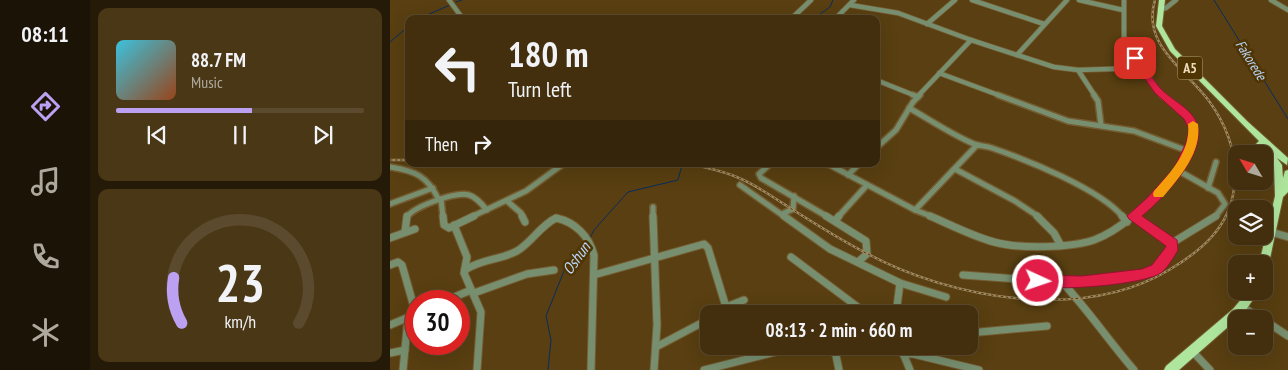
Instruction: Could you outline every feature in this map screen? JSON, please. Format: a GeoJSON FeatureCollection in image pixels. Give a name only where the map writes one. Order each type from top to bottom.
{"type":"FeatureCollection","features":[{"type":"Feature","properties":{"kind":"highway","name":"A5"},"geometry":{"type":"LineString","coordinates":[[1162,0],[1159,26],[1167,42],[1202,82],[1246,124],[1284,166],[1285,190],[1279,196],[1273,223]]}},
{"type":"Feature","properties":{"kind":"highway"},"geometry":{"type":"LineString","coordinates":[[1170,370],[1193,352],[1247,300]]}},
{"type":"Feature","properties":{"kind":"street"},"geometry":{"type":"LineString","coordinates":[[449,0],[460,15]]}},
{"type":"Feature","properties":{"kind":"street"},"geometry":{"type":"LineString","coordinates":[[796,15],[811,0]]}},
{"type":"Feature","properties":{"kind":"street"},"geometry":{"type":"LineString","coordinates":[[839,15],[854,0]]}},
{"type":"Feature","properties":{"kind":"street"},"geometry":{"type":"LineString","coordinates":[[927,24],[956,0]]}},
{"type":"Feature","properties":{"kind":"street"},"geometry":{"type":"LineString","coordinates":[[972,0],[1044,24]]}},
{"type":"Feature","properties":{"kind":"street"},"geometry":{"type":"LineString","coordinates":[[1017,55],[1067,0]]}},
{"type":"Feature","properties":{"kind":"street"},"geometry":{"type":"LineString","coordinates":[[1079,0],[1123,10]]}},
{"type":"Feature","properties":{"kind":"street"},"geometry":{"type":"LineString","coordinates":[[833,167],[915,210],[966,232],[1000,243],[1078,243],[1099,238],[1127,222],[1151,202],[1178,171],[1194,135],[1194,125],[1158,91],[1124,39],[1124,0]]}},
{"type":"Feature","properties":{"kind":"street"},"geometry":{"type":"LineString","coordinates":[[1160,9],[1166,8],[1176,0]]}},
{"type":"Feature","properties":{"kind":"street"},"geometry":{"type":"LineString","coordinates":[[1271,0],[1288,10]]}},
{"type":"Feature","properties":{"kind":"street"},"geometry":{"type":"LineString","coordinates":[[850,5],[898,13],[971,40],[1054,67],[1078,70],[1142,68]]}},
{"type":"Feature","properties":{"kind":"street"},"geometry":{"type":"LineString","coordinates":[[880,141],[896,130],[918,97],[971,40]]}},
{"type":"Feature","properties":{"kind":"street"},"geometry":{"type":"LineString","coordinates":[[1078,70],[1098,101],[1101,125]]}},
{"type":"Feature","properties":{"kind":"street"},"geometry":{"type":"LineString","coordinates":[[939,73],[1060,118],[1144,134],[1188,150]]}},
{"type":"Feature","properties":{"kind":"street"},"geometry":{"type":"LineString","coordinates":[[880,82],[918,97]]}},
{"type":"Feature","properties":{"kind":"street"},"geometry":{"type":"LineString","coordinates":[[909,108],[977,146],[990,147],[1097,196],[1117,209],[1127,222]]}},
{"type":"Feature","properties":{"kind":"street"},"geometry":{"type":"LineString","coordinates":[[915,210],[977,146]]}},
{"type":"Feature","properties":{"kind":"street"},"geometry":{"type":"LineString","coordinates":[[1208,188],[1216,162]]}},
{"type":"Feature","properties":{"kind":"street"},"geometry":{"type":"LineString","coordinates":[[390,167],[405,168],[418,173],[433,188],[440,200],[444,225],[449,228],[507,201],[541,182],[560,167]]}},
{"type":"Feature","properties":{"kind":"street"},"geometry":{"type":"LineString","coordinates":[[767,167],[759,176],[866,241],[867,254],[858,262]]}},
{"type":"Feature","properties":{"kind":"street"},"geometry":{"type":"LineString","coordinates":[[848,175],[856,167]]}},
{"type":"Feature","properties":{"kind":"street"},"geometry":{"type":"LineString","coordinates":[[955,170],[1042,218],[1056,232],[1060,244]]}},
{"type":"Feature","properties":{"kind":"street"},"geometry":{"type":"LineString","coordinates":[[1172,243],[1214,219],[1225,204],[1218,193],[1178,171]]}},
{"type":"Feature","properties":{"kind":"street"},"geometry":{"type":"LineString","coordinates":[[740,185],[819,243],[900,283],[946,297]]}},
{"type":"Feature","properties":{"kind":"street"},"geometry":{"type":"LineString","coordinates":[[835,221],[867,185]]}},
{"type":"Feature","properties":{"kind":"street"},"geometry":{"type":"LineString","coordinates":[[390,204],[433,188]]}},
{"type":"Feature","properties":{"kind":"street"},"geometry":{"type":"LineString","coordinates":[[405,232],[407,215],[440,200],[460,194],[468,194],[479,201],[487,210]]}},
{"type":"Feature","properties":{"kind":"street"},"geometry":{"type":"LineString","coordinates":[[782,214],[793,209],[794,196]]}},
{"type":"Feature","properties":{"kind":"street"},"geometry":{"type":"LineString","coordinates":[[507,201],[520,213],[525,222]]}},
{"type":"Feature","properties":{"kind":"street"},"geometry":{"type":"LineString","coordinates":[[653,207],[657,325],[654,370]]}},
{"type":"Feature","properties":{"kind":"street"},"geometry":{"type":"LineString","coordinates":[[1134,216],[1172,243]]}},
{"type":"Feature","properties":{"kind":"street"},"geometry":{"type":"LineString","coordinates":[[466,270],[494,257],[507,256],[516,252],[529,243],[541,226],[556,218],[568,222],[592,244],[594,275],[591,370]]}},
{"type":"Feature","properties":{"kind":"street"},"geometry":{"type":"LineString","coordinates":[[454,225],[467,257],[464,273],[481,312],[477,370]]}},
{"type":"Feature","properties":{"kind":"street"},"geometry":{"type":"LineString","coordinates":[[390,238],[415,228]]}},
{"type":"Feature","properties":{"kind":"street"},"geometry":{"type":"LineString","coordinates":[[1273,232],[1288,236]]}},
{"type":"Feature","properties":{"kind":"street"},"geometry":{"type":"LineString","coordinates":[[964,276],[1082,282],[1142,275],[1157,268],[1165,261],[1172,250],[1172,243]]}},
{"type":"Feature","properties":{"kind":"street"},"geometry":{"type":"LineString","coordinates":[[594,275],[654,257],[706,245],[726,305]]}},
{"type":"Feature","properties":{"kind":"street"},"geometry":{"type":"LineString","coordinates":[[791,258],[856,305]]}},
{"type":"Feature","properties":{"kind":"street"},"geometry":{"type":"LineString","coordinates":[[390,265],[398,262],[402,265],[409,290]]}},
{"type":"Feature","properties":{"kind":"street"},"geometry":{"type":"LineString","coordinates":[[472,292],[527,274],[554,270]]}},
{"type":"Feature","properties":{"kind":"street"},"geometry":{"type":"LineString","coordinates":[[1062,282],[1090,313],[1098,327],[1134,370]]}},
{"type":"Feature","properties":{"kind":"street"},"geometry":{"type":"LineString","coordinates":[[897,305],[900,283]]}},
{"type":"Feature","properties":{"kind":"street"},"geometry":{"type":"LineString","coordinates":[[729,305],[744,300]]}},
{"type":"Feature","properties":{"kind":"street"},"geometry":{"type":"LineString","coordinates":[[1242,307],[1247,310]]}},
{"type":"Feature","properties":{"kind":"street"},"geometry":{"type":"LineString","coordinates":[[390,325],[405,319]]}},
{"type":"Feature","properties":{"kind":"street"},"geometry":{"type":"LineString","coordinates":[[656,347],[676,338],[700,323]]}},
{"type":"Feature","properties":{"kind":"street"},"geometry":{"type":"LineString","coordinates":[[978,331],[1048,326]]}},
{"type":"Feature","properties":{"kind":"street"},"geometry":{"type":"LineString","coordinates":[[1273,327],[1288,336]]}},
{"type":"Feature","properties":{"kind":"street"},"geometry":{"type":"LineString","coordinates":[[390,353],[405,350],[404,370]]}},
{"type":"Feature","properties":{"kind":"street"},"geometry":{"type":"LineString","coordinates":[[1193,352],[1210,370]]}},
{"type":"Feature","properties":{"kind":"street"},"geometry":{"type":"LineString","coordinates":[[708,370],[758,355]]}},
{"type":"Feature","properties":{"kind":"street"},"geometry":{"type":"LineString","coordinates":[[836,355],[839,370]]}},
{"type":"Feature","properties":{"kind":"street"},"geometry":{"type":"LineString","coordinates":[[904,355],[910,370]]}},
{"type":"Feature","properties":{"kind":"street"},"geometry":{"type":"LineString","coordinates":[[917,355],[979,370]]}},
{"type":"Feature","properties":{"kind":"waterway"},"geometry":{"type":"LineString","coordinates":[[456,2],[462,0]]}},
{"type":"Feature","properties":{"kind":"waterway","name":"Oshun"},"geometry":{"type":"LineString","coordinates":[[819,15],[830,7],[833,0]]}},
{"type":"Feature","properties":{"kind":"waterway","name":"Fakorede"},"geometry":{"type":"LineString","coordinates":[[1214,0],[1288,119]]}},
{"type":"Feature","properties":{"kind":"waterway"},"geometry":{"type":"LineString","coordinates":[[427,15],[450,5]]}},
{"type":"Feature","properties":{"kind":"waterway"},"geometry":{"type":"LineString","coordinates":[[390,42],[405,29]]}},
{"type":"Feature","properties":{"kind":"waterway","name":"Oshun"},"geometry":{"type":"LineString","coordinates":[[590,238],[594,230],[628,192],[678,180],[681,167]]}},
{"type":"Feature","properties":{"kind":"waterway","name":"Oshun"},"geometry":{"type":"LineString","coordinates":[[548,370],[551,340],[546,316],[564,271],[584,251],[586,246]]}},
{"type":"Feature","properties":{"kind":"railway"},"geometry":{"type":"LineString","coordinates":[[702,167],[745,181],[866,253],[900,269],[937,282],[976,292],[1017,298],[1057,300],[1097,296],[1134,286],[1181,263],[1212,237],[1227,215],[1235,176],[1230,142],[1216,111],[1200,90],[1168,56],[1160,44],[1154,30],[1152,16],[1155,0]]}},
{"type":"Feature","properties":{"kind":"railway"},"geometry":{"type":"LineString","coordinates":[[390,160],[405,160]]}},
{"type":"Feature","properties":{"kind":"slow traffic"},"geometry":{"type":"LineString","coordinates":[[1158,194],[1178,171],[1187,155],[1194,135],[1193,124]]}},
{"type":"Feature","properties":{"kind":"route"},"geometry":{"type":"LineString","coordinates":[[1038,281],[1082,282],[1142,275],[1157,268],[1165,261],[1172,250],[1172,243],[1134,216],[1151,202],[1178,171],[1192,143],[1194,125],[1188,117],[1162,96],[1135,58]]}}]}
